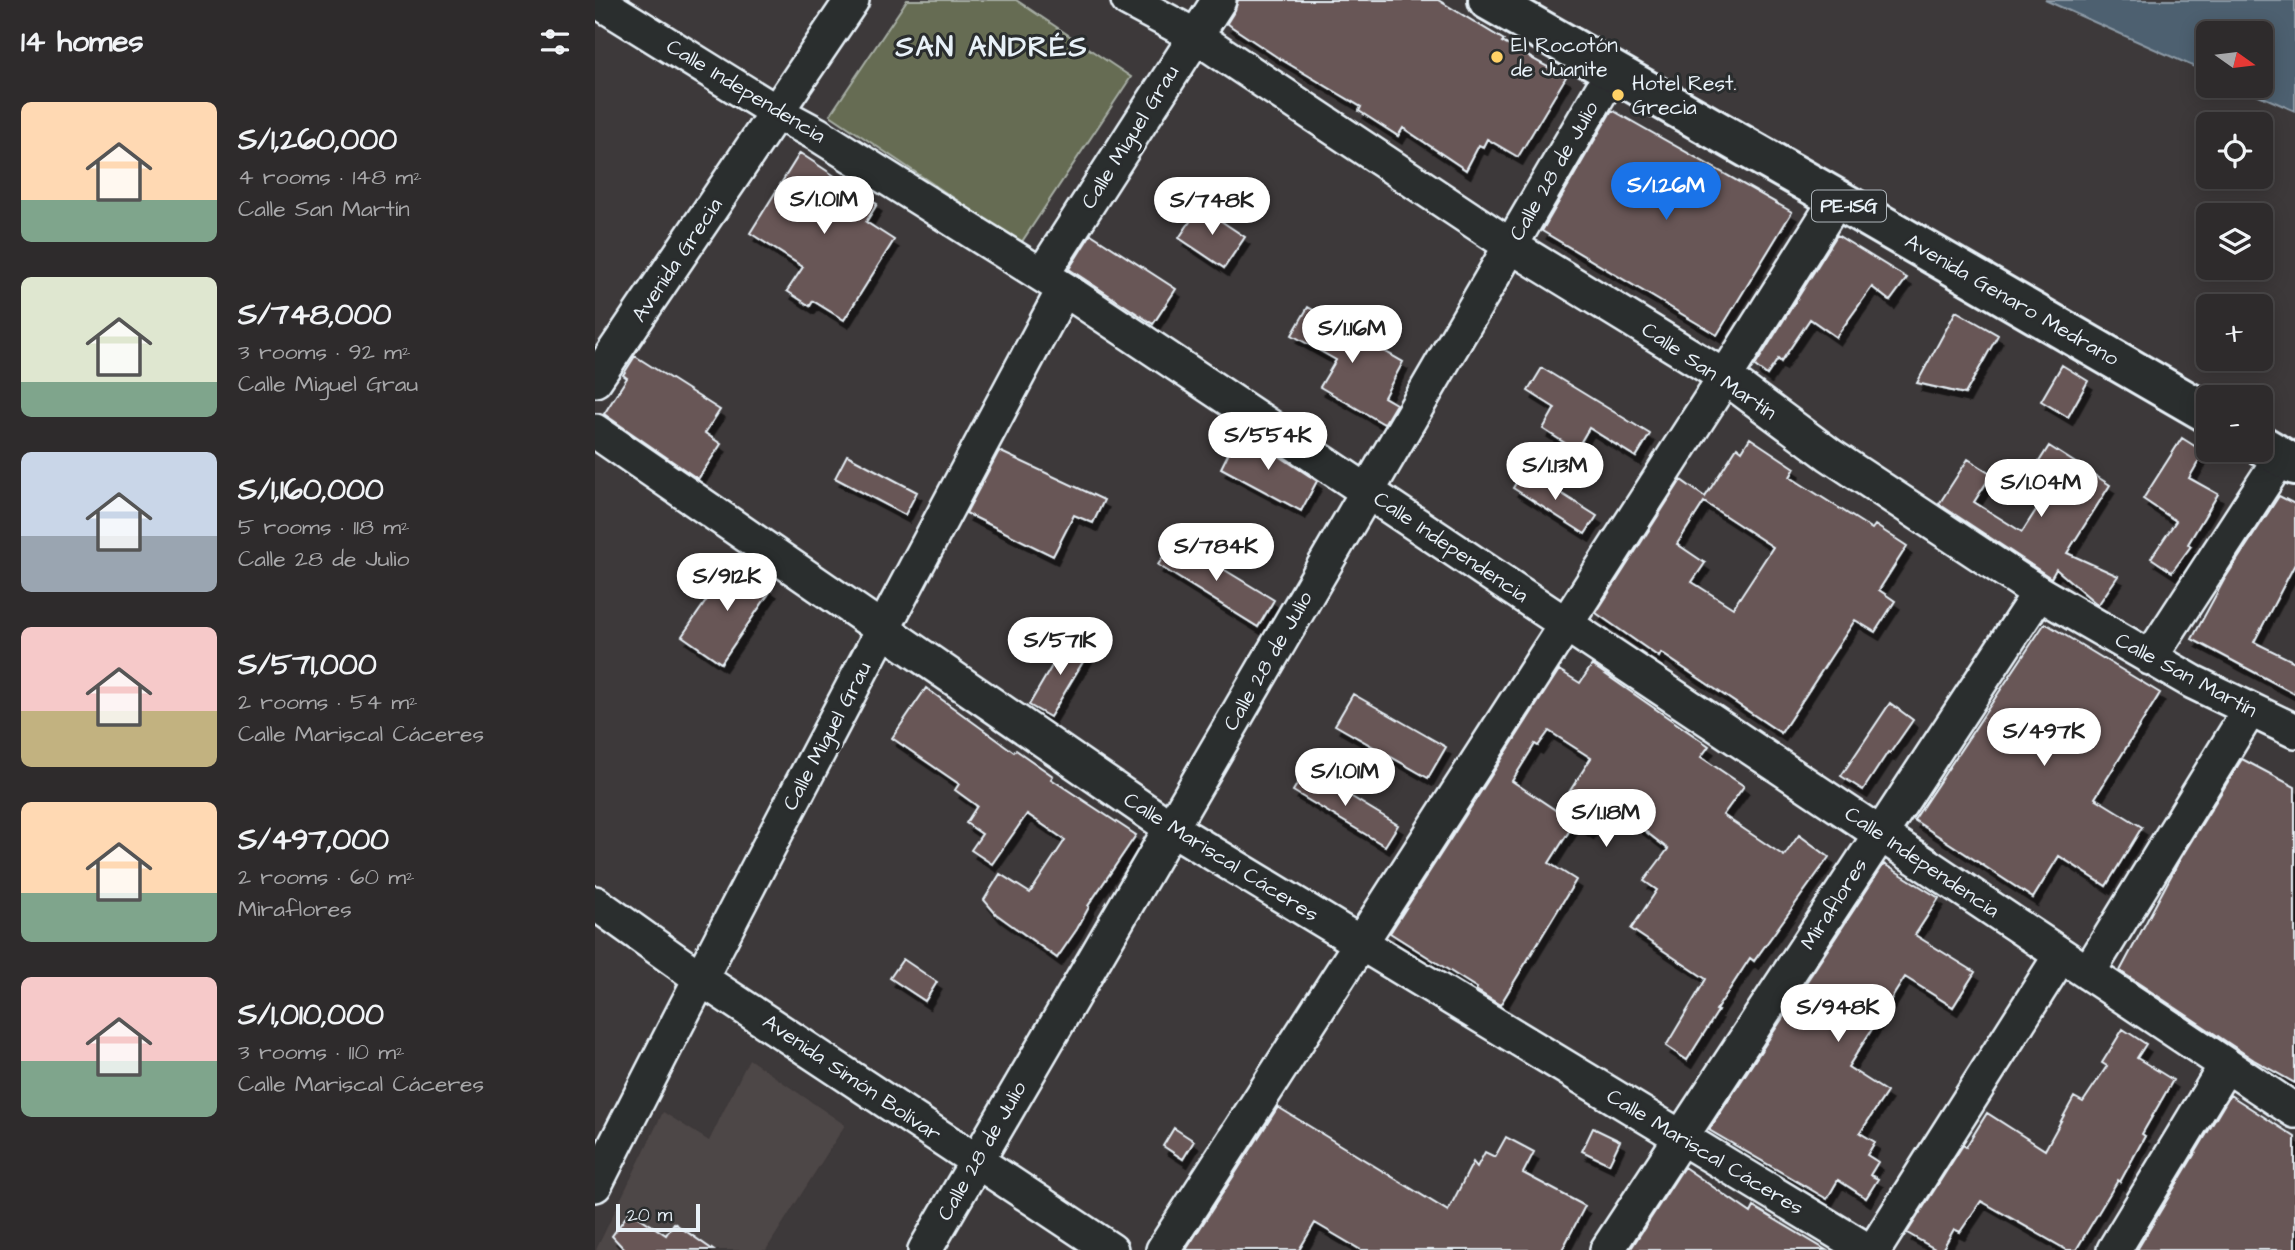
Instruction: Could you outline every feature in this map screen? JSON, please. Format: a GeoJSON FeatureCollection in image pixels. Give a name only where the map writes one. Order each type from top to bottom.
{"type":"FeatureCollection","features":[{"type":"Feature","properties":{"kind":"main road","name":"Avenida Genaro Medrano"},"geometry":{"type":"LineString","coordinates":[[1488,0],[2196,406]]}},
{"type":"Feature","properties":{"kind":"street","name":"Calle Independencia"},"geometry":{"type":"LineString","coordinates":[[596,0],[1053,282],[2295,1111]]}},
{"type":"Feature","properties":{"kind":"street","name":"Avenida Grecia"},"geometry":{"type":"LineString","coordinates":[[595,380],[852,0]]}},
{"type":"Feature","properties":{"kind":"street","name":"Calle San Martín"},"geometry":{"type":"LineString","coordinates":[[1128,0],[1194,35],[1511,246],[1725,377],[1829,455],[2039,593],[2150,658],[2249,711],[2295,731]]}},
{"type":"Feature","properties":{"kind":"street","name":"Calle Miguel Grau"},"geometry":{"type":"LineString","coordinates":[[595,1185],[882,630],[1053,282],[1194,35],[1219,0]]}},
{"type":"Feature","properties":{"kind":"street","name":"Calle 28 de Julio"},"geometry":{"type":"LineString","coordinates":[[925,1250],[1612,72]]}},
{"type":"Feature","properties":{"kind":"street"},"geometry":{"type":"LineString","coordinates":[[1163,1250],[1837,199]]}},
{"type":"Feature","properties":{"kind":"street","name":"Calle Mariscal Cáceres"},"geometry":{"type":"LineString","coordinates":[[595,431],[1171,828],[1867,1250]]}},
{"type":"Feature","properties":{"kind":"street"},"geometry":{"type":"LineString","coordinates":[[2150,658],[2279,455]]}},
{"type":"Feature","properties":{"kind":"street","name":"Miraflores"},"geometry":{"type":"LineString","coordinates":[[1607,1250],[2039,593]]}},
{"type":"Feature","properties":{"kind":"street"},"geometry":{"type":"LineString","coordinates":[[2088,973],[2249,711]]}},
{"type":"Feature","properties":{"kind":"street","name":"Avenida Simón Bolívar"},"geometry":{"type":"LineString","coordinates":[[595,902],[700,978],[1111,1250]]}},
{"type":"Feature","properties":{"kind":"street"},"geometry":{"type":"LineString","coordinates":[[1874,1250],[2061,955]]}},
{"type":"Feature","properties":{"kind":"street"},"geometry":{"type":"LineString","coordinates":[[2114,1250],[2226,1065]]}},
{"type":"Feature","properties":{"kind":"shaded area"},"geometry":{"type":"Polygon","coordinates":[[[749,1059],[845,1125],[766,1250],[596,1250],[663,1112],[709,1141],[749,1059]]]}},
{"type":"Feature","properties":{"kind":"green space"},"geometry":{"type":"Polygon","coordinates":[[[907,0],[1016,0],[1131,77],[1021,243],[830,115],[907,0]]]}},
{"type":"Feature","properties":{"kind":"water"},"geometry":{"type":"Polygon","coordinates":[[[2045,0],[2295,0],[2295,111],[2265,98],[2273,98],[2273,21],[2196,21],[2196,68],[2045,0]]]}},
{"type":"Feature","properties":{"kind":"building"},"geometry":{"type":"Polygon","coordinates":[[[1238,0],[1438,0],[1504,40],[1502,42],[1566,77],[1518,157],[1487,139],[1483,147],[1479,145],[1466,170],[1403,128],[1398,136],[1359,111],[1361,107],[1232,27],[1227,23],[1238,0]]]}},
{"type":"Feature","properties":{"kind":"building"},"geometry":{"type":"Polygon","coordinates":[[[1612,110],[1792,212],[1717,335],[1542,231],[1612,110]]]}},
{"type":"Feature","properties":{"kind":"building"},"geometry":{"type":"Polygon","coordinates":[[[800,153],[877,204],[866,222],[894,240],[844,320],[813,301],[810,306],[787,291],[803,267],[750,233],[800,153]]]}},
{"type":"Feature","properties":{"kind":"building"},"geometry":{"type":"Polygon","coordinates":[[[1200,207],[1245,237],[1224,268],[1179,238],[1200,207]]]}},
{"type":"Feature","properties":{"kind":"building"},"geometry":{"type":"Polygon","coordinates":[[[1091,234],[1176,289],[1153,324],[1069,269],[1091,234]]]}},
{"type":"Feature","properties":{"kind":"building"},"geometry":{"type":"Polygon","coordinates":[[[1837,235],[1907,278],[1890,301],[1872,287],[1836,337],[1810,319],[1781,362],[1778,359],[1767,375],[1755,366],[1837,235]]]}},
{"type":"Feature","properties":{"kind":"building"},"geometry":{"type":"Polygon","coordinates":[[[1308,307],[1403,362],[1384,397],[1396,404],[1384,424],[1320,387],[1336,360],[1292,335],[1308,307]]]}},
{"type":"Feature","properties":{"kind":"building"},"geometry":{"type":"Polygon","coordinates":[[[1956,311],[1998,335],[1965,394],[1917,383],[1956,311]]]}},
{"type":"Feature","properties":{"kind":"building"},"geometry":{"type":"Polygon","coordinates":[[[635,356],[720,410],[705,433],[721,444],[698,479],[604,414],[627,378],[623,375],[635,356]]]}},
{"type":"Feature","properties":{"kind":"building"},"geometry":{"type":"Polygon","coordinates":[[[2062,365],[2088,381],[2068,417],[2041,401],[2062,365]]]}},
{"type":"Feature","properties":{"kind":"building"},"geometry":{"type":"Polygon","coordinates":[[[1542,368],[1650,434],[1636,457],[1589,428],[1576,450],[1543,429],[1555,408],[1528,391],[1542,368]]]}},
{"type":"Feature","properties":{"kind":"building"},"geometry":{"type":"Polygon","coordinates":[[[1240,430],[1317,481],[1301,511],[1221,468],[1240,430]]]}},
{"type":"Feature","properties":{"kind":"building"},"geometry":{"type":"Polygon","coordinates":[[[1750,438],[1795,468],[1790,477],[1872,529],[1875,525],[1907,546],[1879,590],[1895,601],[1875,632],[1855,620],[1781,733],[1661,653],[1659,657],[1596,613],[1681,480],[1705,497],[1737,447],[1742,451],[1750,438]],[[1704,502],[1677,544],[1705,563],[1692,582],[1733,608],[1773,547],[1704,502]]]}},
{"type":"Feature","properties":{"kind":"building"},"geometry":{"type":"Polygon","coordinates":[[[2182,438],[2196,447],[2196,462],[2198,462],[2189,478],[2218,494],[2188,544],[2191,546],[2172,572],[2151,558],[2176,521],[2143,499],[2182,438]]]}},
{"type":"Feature","properties":{"kind":"building"},"geometry":{"type":"Polygon","coordinates":[[[2049,446],[2110,485],[2067,553],[2118,576],[2098,605],[2056,569],[2051,578],[1939,504],[1968,459],[1992,474],[1974,502],[2022,532],[2045,496],[2025,484],[2049,446]]]}},
{"type":"Feature","properties":{"kind":"building"},"geometry":{"type":"Polygon","coordinates":[[[999,451],[1104,500],[1093,523],[1074,515],[1053,556],[966,513],[999,451]]]}},
{"type":"Feature","properties":{"kind":"building"},"geometry":{"type":"Polygon","coordinates":[[[847,455],[917,492],[905,515],[835,478],[847,455]]]}},
{"type":"Feature","properties":{"kind":"building"},"geometry":{"type":"Polygon","coordinates":[[[1524,470],[1597,516],[1585,534],[1513,488],[1524,470]]]}},
{"type":"Feature","properties":{"kind":"building"},"geometry":{"type":"Polygon","coordinates":[[[2279,496],[2295,504],[2295,564],[2254,642],[2295,662],[2295,694],[2192,639],[2224,580],[2279,496]]]}},
{"type":"Feature","properties":{"kind":"building"},"geometry":{"type":"Polygon","coordinates":[[[1174,539],[1274,600],[1258,627],[1158,565],[1174,539]]]}},
{"type":"Feature","properties":{"kind":"building"},"geometry":{"type":"Polygon","coordinates":[[[733,562],[772,589],[721,663],[682,636],[733,562]]]}},
{"type":"Feature","properties":{"kind":"building"},"geometry":{"type":"Polygon","coordinates":[[[2045,623],[2160,693],[2095,798],[2142,827],[2106,886],[2059,856],[2033,898],[1914,820],[2045,623]]]}},
{"type":"Feature","properties":{"kind":"building"},"geometry":{"type":"Polygon","coordinates":[[[1069,637],[1090,650],[1050,717],[1029,705],[1069,637]]]}},
{"type":"Feature","properties":{"kind":"building"},"geometry":{"type":"Polygon","coordinates":[[[1592,665],[1709,746],[1701,757],[1744,786],[1723,815],[1784,856],[1799,835],[1829,857],[1754,961],[1750,958],[1687,1060],[1666,1046],[1706,979],[1631,929],[1657,890],[1644,881],[1668,849],[1623,814],[1617,822],[1608,816],[1605,822],[1597,818],[1589,831],[1575,822],[1549,863],[1576,880],[1500,1005],[1390,933],[1559,670],[1580,683],[1592,665]],[[1549,731],[1538,746],[1535,744],[1512,781],[1557,811],[1591,758],[1549,731]]]}},
{"type":"Feature","properties":{"kind":"building"},"geometry":{"type":"Polygon","coordinates":[[[926,688],[1014,752],[1016,750],[1053,776],[1051,779],[1136,835],[1057,958],[996,914],[984,900],[1000,874],[1030,893],[1065,840],[1027,814],[992,864],[971,850],[982,834],[966,823],[977,806],[955,790],[959,784],[892,738],[926,688]]]}},
{"type":"Feature","properties":{"kind":"building"},"geometry":{"type":"Polygon","coordinates":[[[1353,694],[1446,747],[1428,778],[1335,725],[1353,694]]]}},
{"type":"Feature","properties":{"kind":"building"},"geometry":{"type":"Polygon","coordinates":[[[1890,703],[1913,720],[1863,790],[1841,776],[1890,703]]]}},
{"type":"Feature","properties":{"kind":"building"},"geometry":{"type":"Polygon","coordinates":[[[2242,759],[2295,787],[2295,1083],[2254,1060],[2120,971],[2179,861],[2242,759]]]}},
{"type":"Feature","properties":{"kind":"building"},"geometry":{"type":"Polygon","coordinates":[[[1306,769],[1398,825],[1385,846],[1293,791],[1306,769]]]}},
{"type":"Feature","properties":{"kind":"building"},"geometry":{"type":"Polygon","coordinates":[[[1884,864],[1939,898],[1915,935],[1975,972],[1953,1007],[1905,977],[1848,1067],[1887,1092],[1860,1133],[1875,1142],[1867,1155],[1878,1162],[1870,1175],[1878,1179],[1866,1198],[1838,1180],[1827,1199],[1709,1130],[1884,864]]]}},
{"type":"Feature","properties":{"kind":"building"},"geometry":{"type":"Polygon","coordinates":[[[903,959],[937,982],[925,1001],[890,978],[903,959]]]}},
{"type":"Feature","properties":{"kind":"building"},"geometry":{"type":"Polygon","coordinates":[[[2123,1029],[2146,1044],[2137,1058],[2173,1080],[2142,1134],[2145,1136],[2120,1182],[2118,1180],[2076,1250],[2067,1250],[1981,1201],[1960,1232],[1954,1229],[1942,1250],[1937,1250],[1907,1233],[1963,1145],[1966,1147],[1987,1113],[2045,1150],[2074,1097],[2083,1102],[2107,1066],[2102,1063],[2123,1029]]]}},
{"type":"Feature","properties":{"kind":"building"},"geometry":{"type":"Polygon","coordinates":[[[2230,1095],[2295,1137],[2295,1250],[2137,1250],[2230,1095]]]}},
{"type":"Feature","properties":{"kind":"building"},"geometry":{"type":"Polygon","coordinates":[[[1278,1107],[1448,1211],[1473,1162],[1477,1167],[1485,1152],[1495,1157],[1506,1137],[1534,1152],[1523,1173],[1585,1206],[1562,1250],[1361,1250],[1315,1223],[1299,1250],[1186,1250],[1278,1107]]]}},
{"type":"Feature","properties":{"kind":"building"},"geometry":{"type":"Polygon","coordinates":[[[1174,1128],[1194,1141],[1183,1159],[1163,1146],[1174,1128]]]}},
{"type":"Feature","properties":{"kind":"building"},"geometry":{"type":"Polygon","coordinates":[[[1593,1128],[1620,1141],[1609,1164],[1582,1151],[1593,1128]]]}},
{"type":"Feature","properties":{"kind":"building"},"geometry":{"type":"Polygon","coordinates":[[[1684,1167],[1751,1213],[1754,1207],[1826,1250],[1630,1250],[1684,1167]]]}},
{"type":"Feature","properties":{"kind":"building"},"geometry":{"type":"Polygon","coordinates":[[[630,1211],[666,1235],[674,1223],[713,1250],[625,1250],[612,1236],[630,1211]]]}},
{"type":"Feature","properties":{"kind":"place","name":"El Rocotón de Juanite"},"geometry":{"type":"Point","coordinates":[1497,57]}},
{"type":"Feature","properties":{"kind":"place","name":"Hotel Rest. Grecia"},"geometry":{"type":"Point","coordinates":[1618,95]}},
{"type":"Feature","properties":{"kind":"district","name":"SAN ANDRÉS"},"geometry":{"type":"Point","coordinates":[992,47]}}]}
